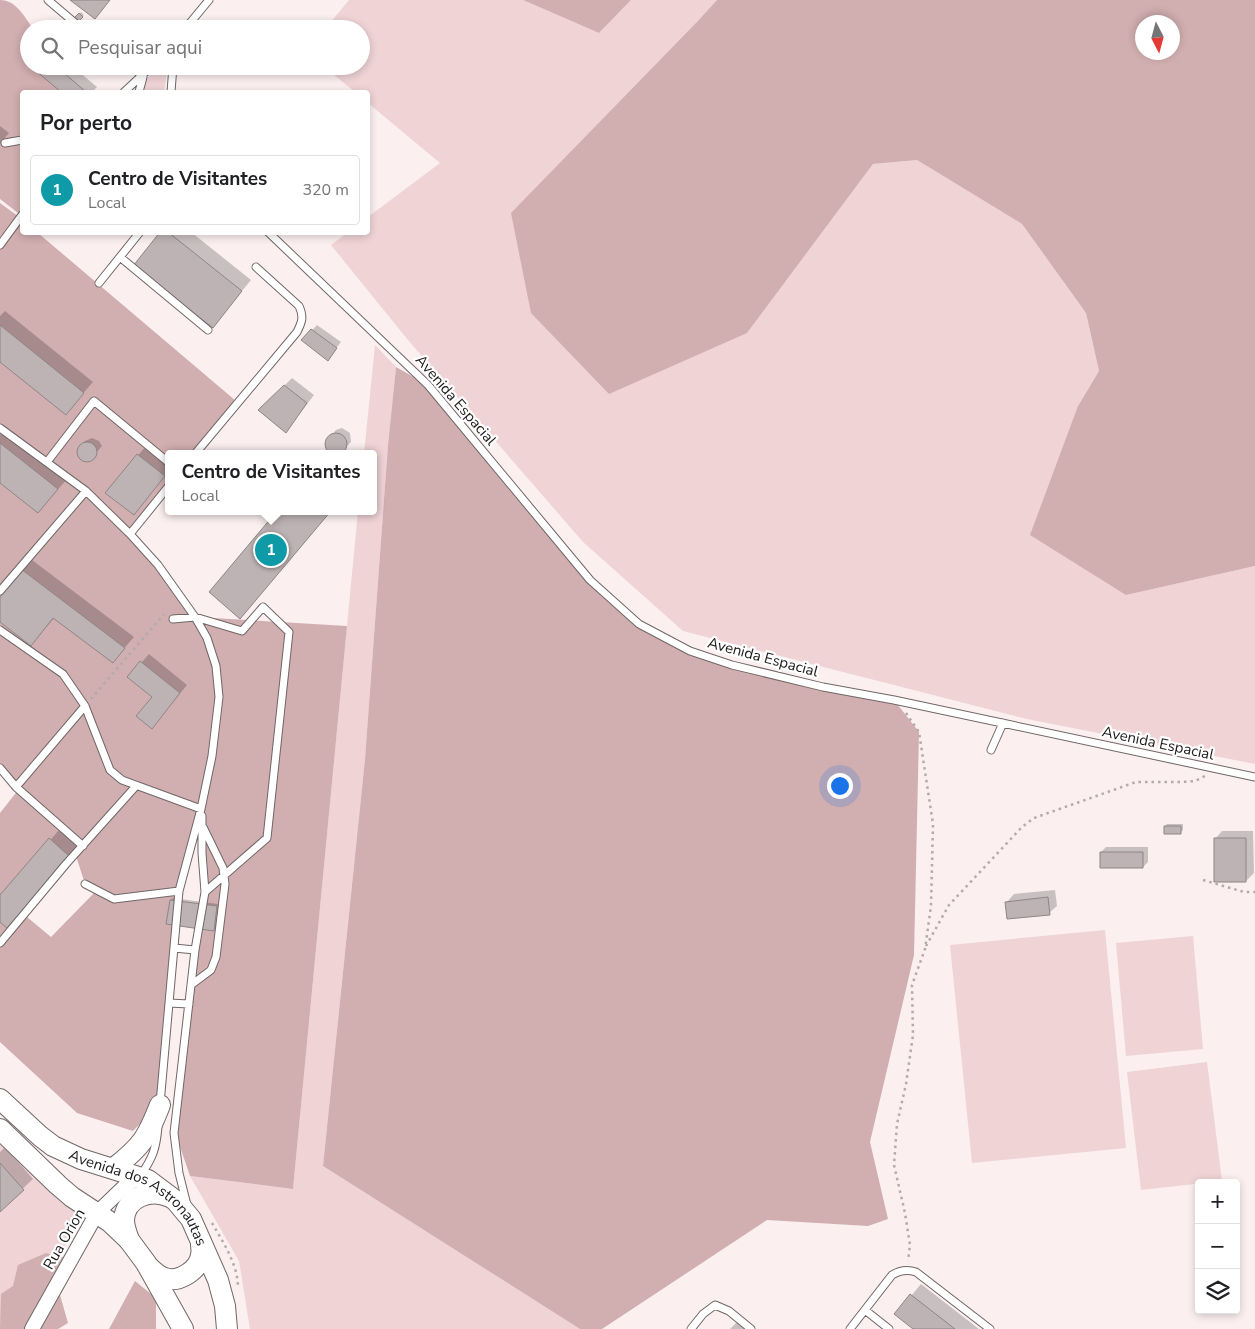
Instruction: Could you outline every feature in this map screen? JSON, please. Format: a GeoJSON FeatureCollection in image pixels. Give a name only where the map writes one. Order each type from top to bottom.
{"type":"FeatureCollection","features":[{"type":"Feature","properties":{"kind":"main road","name":"Avenida dos Astronautas"},"geometry":{"type":"LineString","coordinates":[[0,1098],[53,1146],[81,1159],[139,1177],[157,1186],[176,1201],[191,1219],[218,1280],[228,1329]]}},
{"type":"Feature","properties":{"kind":"main road"},"geometry":{"type":"LineString","coordinates":[[114,1168],[142,1144],[160,1105]]}},
{"type":"Feature","properties":{"kind":"main road","name":"Avenida dos Astronautas"},"geometry":{"type":"LineString","coordinates":[[0,1129],[58,1185],[72,1197],[110,1222],[129,1240],[146,1263],[183,1329]]}},
{"type":"Feature","properties":{"kind":"main road"},"geometry":{"type":"LineString","coordinates":[[129,1240],[124,1220],[126,1211],[139,1196],[158,1194],[176,1201]]}},
{"type":"Feature","properties":{"kind":"main road"},"geometry":{"type":"LineString","coordinates":[[146,1263],[154,1273],[165,1279],[181,1278],[191,1272],[197,1264],[201,1256],[201,1243]]}},
{"type":"Feature","properties":{"kind":"street","name":"Rua Orion"},"geometry":{"type":"LineString","coordinates":[[32,1329],[98,1213],[124,1187],[139,1177]]}},
{"type":"Feature","properties":{"kind":"lane"},"geometry":{"type":"LineString","coordinates":[[48,0],[71,20]]}},
{"type":"Feature","properties":{"kind":"lane"},"geometry":{"type":"LineString","coordinates":[[192,20],[209,0]]}},
{"type":"Feature","properties":{"kind":"lane"},"geometry":{"type":"LineString","coordinates":[[171,90],[172,75]]}},
{"type":"Feature","properties":{"kind":"lane"},"geometry":{"type":"LineString","coordinates":[[126,90],[143,76]]}},
{"type":"Feature","properties":{"kind":"lane"},"geometry":{"type":"LineString","coordinates":[[140,90],[143,76]]}},
{"type":"Feature","properties":{"kind":"lane"},"geometry":{"type":"LineString","coordinates":[[5,143],[20,140]]}},
{"type":"Feature","properties":{"kind":"lane"},"geometry":{"type":"LineString","coordinates":[[0,245],[20,218]]}},
{"type":"Feature","properties":{"kind":"lane"},"geometry":{"type":"LineString","coordinates":[[99,283],[138,235]]}},
{"type":"Feature","properties":{"kind":"lane","name":"Avenida Espacial"},"geometry":{"type":"LineString","coordinates":[[271,235],[428,385],[590,580],[638,624],[690,651],[732,665],[823,687],[894,700],[1255,777]]}},
{"type":"Feature","properties":{"kind":"lane"},"geometry":{"type":"LineString","coordinates":[[120,257],[208,330]]}},
{"type":"Feature","properties":{"kind":"lane"},"geometry":{"type":"LineString","coordinates":[[199,450],[297,332],[302,323],[303,314],[299,306],[256,267]]}},
{"type":"Feature","properties":{"kind":"lane"},"geometry":{"type":"LineString","coordinates":[[47,462],[94,401],[165,460]]}},
{"type":"Feature","properties":{"kind":"lane"},"geometry":{"type":"LineString","coordinates":[[0,428],[86,491],[130,534],[158,565],[195,617],[207,638],[216,666],[219,697],[212,756],[202,809],[179,891],[156,1144],[151,1161],[139,1177]]}},
{"type":"Feature","properties":{"kind":"lane"},"geometry":{"type":"LineString","coordinates":[[0,591],[86,491]]}},
{"type":"Feature","properties":{"kind":"lane"},"geometry":{"type":"LineString","coordinates":[[130,534],[165,491]]}},
{"type":"Feature","properties":{"kind":"lane"},"geometry":{"type":"LineString","coordinates":[[173,619],[195,617],[242,631],[263,607],[289,632],[266,838],[205,892]]}},
{"type":"Feature","properties":{"kind":"lane"},"geometry":{"type":"LineString","coordinates":[[0,630],[63,674],[85,706],[110,770],[122,780],[136,786],[202,809]]}},
{"type":"Feature","properties":{"kind":"lane"},"geometry":{"type":"LineString","coordinates":[[16,787],[85,706]]}},
{"type":"Feature","properties":{"kind":"lane"},"geometry":{"type":"LineString","coordinates":[[990,750],[1003,723]]}},
{"type":"Feature","properties":{"kind":"lane"},"geometry":{"type":"LineString","coordinates":[[0,768],[16,787],[83,846]]}},
{"type":"Feature","properties":{"kind":"lane","name":"Avenida Espacial"},"geometry":{"type":"LineString","coordinates":[[1240,774],[1255,772]]}},
{"type":"Feature","properties":{"kind":"lane"},"geometry":{"type":"LineString","coordinates":[[0,943],[136,786]]}},
{"type":"Feature","properties":{"kind":"lane"},"geometry":{"type":"LineString","coordinates":[[191,1219],[180,1175],[174,1133],[195,950],[205,892],[202,853],[202,809]]}},
{"type":"Feature","properties":{"kind":"lane"},"geometry":{"type":"LineString","coordinates":[[191,986],[211,970],[216,956],[222,917],[224,868],[202,826]]}},
{"type":"Feature","properties":{"kind":"lane"},"geometry":{"type":"LineString","coordinates":[[85,884],[114,898],[179,891]]}},
{"type":"Feature","properties":{"kind":"lane"},"geometry":{"type":"LineString","coordinates":[[174,948],[195,950]]}},
{"type":"Feature","properties":{"kind":"lane"},"geometry":{"type":"LineString","coordinates":[[169,1003],[189,1004]]}},
{"type":"Feature","properties":{"kind":"lane"},"geometry":{"type":"LineString","coordinates":[[850,1329],[892,1275],[907,1270],[916,1272],[990,1329]]}},
{"type":"Feature","properties":{"kind":"lane"},"geometry":{"type":"LineString","coordinates":[[691,1329],[702,1314],[715,1305],[729,1311],[751,1329]]}},
{"type":"Feature","properties":{"kind":"lane"},"geometry":{"type":"LineString","coordinates":[[865,1310],[889,1329]]}},
{"type":"Feature","properties":{"kind":"path"},"geometry":{"type":"LineString","coordinates":[[85,706],[180,596]]}},
{"type":"Feature","properties":{"kind":"path"},"geometry":{"type":"LineString","coordinates":[[894,700],[911,718],[919,732],[933,824],[931,906],[925,949]]}},
{"type":"Feature","properties":{"kind":"path"},"geometry":{"type":"LineString","coordinates":[[907,1270],[910,1245],[894,1164],[897,1124],[906,1084],[912,1035],[912,984],[925,949],[949,905],[1022,826],[1034,818],[1136,782],[1196,781],[1218,770]]}},
{"type":"Feature","properties":{"kind":"path"},"geometry":{"type":"LineString","coordinates":[[1203,880],[1244,892],[1255,892]]}},
{"type":"Feature","properties":{"kind":"shaded area"},"geometry":{"type":"Polygon","coordinates":[[[0,0],[15,6],[27,20],[20,20],[20,75],[62,75],[72,90],[20,90],[20,214],[0,199],[0,0]]]}},
{"type":"Feature","properties":{"kind":"shaded area"},"geometry":{"type":"Polygon","coordinates":[[[349,0],[523,0],[599,33],[631,0],[717,0],[696,23],[747,333],[873,164],[917,160],[1022,224],[1086,313],[1099,371],[1078,406],[1126,595],[1255,566],[1255,764],[1027,719],[683,631],[583,542],[408,340],[331,245],[344,235],[370,235],[370,216],[440,163],[370,105],[370,90],[353,90],[334,75],[370,75],[370,20],[332,20],[349,0]]]}},
{"type":"Feature","properties":{"kind":"shaded area"},"geometry":{"type":"Polygon","coordinates":[[[523,0],[631,0],[599,33],[523,0]]]}},
{"type":"Feature","properties":{"kind":"shaded area"},"geometry":{"type":"Polygon","coordinates":[[[717,0],[1255,0],[1255,566],[1126,595],[1030,535],[1078,406],[1099,371],[1086,313],[1022,224],[917,160],[873,164],[747,333],[609,394],[531,313],[511,213],[717,0]]]}},
{"type":"Feature","properties":{"kind":"shaded area"},"geometry":{"type":"Polygon","coordinates":[[[150,75],[167,75],[164,90],[145,90],[146,81],[150,75]]]}},
{"type":"Feature","properties":{"kind":"shaded area"},"geometry":{"type":"Polygon","coordinates":[[[0,203],[19,217],[0,241],[0,203]]]}},
{"type":"Feature","properties":{"kind":"shaded area"},"geometry":{"type":"Polygon","coordinates":[[[20,222],[20,235],[40,235],[236,401],[196,450],[165,450],[165,488],[129,532],[86,490],[0,425],[0,248],[20,222]]]}},
{"type":"Feature","properties":{"kind":"shaded area"},"geometry":{"type":"Polygon","coordinates":[[[375,345],[396,367],[388,445],[365,759],[323,1166],[580,1329],[250,1329],[239,1261],[190,1176],[293,1189],[358,515],[377,515],[377,450],[364,450],[375,345]]]}},
{"type":"Feature","properties":{"kind":"shaded area"},"geometry":{"type":"Polygon","coordinates":[[[396,367],[428,385],[590,580],[639,624],[690,651],[732,665],[894,700],[919,732],[914,955],[870,1142],[888,1219],[868,1226],[767,1220],[602,1329],[580,1329],[323,1166],[365,759],[388,445],[396,367]]]}},
{"type":"Feature","properties":{"kind":"shaded area"},"geometry":{"type":"Polygon","coordinates":[[[0,428],[85,491],[130,534],[195,617],[347,626],[293,1189],[190,1176],[175,1132],[205,892],[201,811],[179,891],[159,1104],[133,1131],[77,1113],[0,1042],[0,813],[72,722],[16,787],[0,768],[0,428]],[[133,779],[136,786],[192,805],[133,779]],[[76,856],[6,938],[27,917],[51,937],[97,890],[85,884],[76,856]]]}},
{"type":"Feature","properties":{"kind":"shaded area"},"geometry":{"type":"Polygon","coordinates":[[[1105,930],[1126,1148],[972,1163],[950,945],[1105,930]]]}},
{"type":"Feature","properties":{"kind":"shaded area"},"geometry":{"type":"Polygon","coordinates":[[[1193,936],[1203,1049],[1126,1056],[1116,943],[1193,936]]]}},
{"type":"Feature","properties":{"kind":"shaded area"},"geometry":{"type":"Polygon","coordinates":[[[1207,1062],[1222,1179],[1195,1179],[1195,1184],[1141,1190],[1127,1072],[1207,1062]]]}},
{"type":"Feature","properties":{"kind":"shaded area"},"geometry":{"type":"Polygon","coordinates":[[[0,1141],[85,1213],[15,1329],[0,1329],[0,1141]]]}},
{"type":"Feature","properties":{"kind":"shaded area"},"geometry":{"type":"Polygon","coordinates":[[[46,1253],[78,1261],[60,1295],[68,1323],[58,1329],[0,1329],[1,1294],[13,1286],[18,1265],[46,1253]]]}},
{"type":"Feature","properties":{"kind":"shaded area"},"geometry":{"type":"Polygon","coordinates":[[[135,1281],[156,1298],[156,1329],[109,1329],[135,1281]]]}},
{"type":"Feature","properties":{"kind":"building"},"geometry":{"type":"Polygon","coordinates":[[[70,0],[110,0],[95,19],[70,0]]]}},
{"type":"Feature","properties":{"kind":"building"},"geometry":{"type":"Polygon","coordinates":[[[79,13],[83,17],[80,20],[72,20],[79,13]]]}},
{"type":"Feature","properties":{"kind":"building"},"geometry":{"type":"Polygon","coordinates":[[[41,75],[66,75],[84,90],[59,90],[41,75]]]}},
{"type":"Feature","properties":{"kind":"building"},"geometry":{"type":"Polygon","coordinates":[[[158,235],[172,235],[242,291],[213,328],[133,266],[158,235]]]}},
{"type":"Feature","properties":{"kind":"building"},"geometry":{"type":"Polygon","coordinates":[[[0,325],[84,393],[66,415],[0,362],[0,325]]]}},
{"type":"Feature","properties":{"kind":"building"},"geometry":{"type":"Polygon","coordinates":[[[311,329],[337,348],[328,361],[301,340],[311,329]]]}},
{"type":"Feature","properties":{"kind":"building"},"geometry":{"type":"Polygon","coordinates":[[[284,385],[307,403],[286,433],[258,410],[284,385]]]}},
{"type":"Feature","properties":{"kind":"building"},"geometry":{"type":"Polygon","coordinates":[[[332,434],[340,434],[346,440],[345,450],[327,450],[326,448],[326,440],[332,434]]]}},
{"type":"Feature","properties":{"kind":"building"},"geometry":{"type":"Polygon","coordinates":[[[87,442],[94,445],[97,452],[94,459],[87,462],[80,459],[77,452],[80,445],[87,442]]]}},
{"type":"Feature","properties":{"kind":"building"},"geometry":{"type":"Polygon","coordinates":[[[0,443],[58,489],[38,513],[0,483],[0,443]]]}},
{"type":"Feature","properties":{"kind":"building"},"geometry":{"type":"Polygon","coordinates":[[[137,454],[165,476],[134,515],[105,493],[137,454]]]}},
{"type":"Feature","properties":{"kind":"building"},"geometry":{"type":"Polygon","coordinates":[[[274,515],[328,515],[240,619],[209,592],[274,515]]]}},
{"type":"Feature","properties":{"kind":"building"},"geometry":{"type":"Polygon","coordinates":[[[21,569],[125,648],[113,663],[53,618],[31,646],[0,622],[0,597],[21,569]]]}},
{"type":"Feature","properties":{"kind":"building"},"geometry":{"type":"Polygon","coordinates":[[[140,661],[180,693],[152,729],[136,716],[152,697],[127,677],[140,661]]]}},
{"type":"Feature","properties":{"kind":"building"},"geometry":{"type":"Polygon","coordinates":[[[1164,826],[1181,826],[1181,834],[1164,834],[1164,826]]]}},
{"type":"Feature","properties":{"kind":"building"},"geometry":{"type":"Polygon","coordinates":[[[49,838],[69,856],[7,928],[0,922],[0,895],[49,838]]]}},
{"type":"Feature","properties":{"kind":"building"},"geometry":{"type":"Polygon","coordinates":[[[1214,838],[1246,838],[1246,882],[1214,882],[1214,838]]]}},
{"type":"Feature","properties":{"kind":"building"},"geometry":{"type":"Polygon","coordinates":[[[1100,852],[1143,852],[1143,868],[1100,868],[1100,852]]]}},
{"type":"Feature","properties":{"kind":"building"},"geometry":{"type":"Polygon","coordinates":[[[1048,897],[1050,915],[1007,919],[1005,902],[1048,897]]]}},
{"type":"Feature","properties":{"kind":"building"},"geometry":{"type":"Polygon","coordinates":[[[170,900],[217,906],[214,931],[166,924],[170,900]]]}},
{"type":"Feature","properties":{"kind":"building"},"geometry":{"type":"Polygon","coordinates":[[[0,1163],[24,1190],[0,1212],[0,1163]]]}},
{"type":"Feature","properties":{"kind":"building"},"geometry":{"type":"Polygon","coordinates":[[[910,1294],[955,1329],[913,1329],[894,1314],[910,1294]]]}},
{"type":"Feature","properties":{"kind":"place","name":"Centro de Visitantes"},"geometry":{"type":"Point","coordinates":[271,550]}}]}
